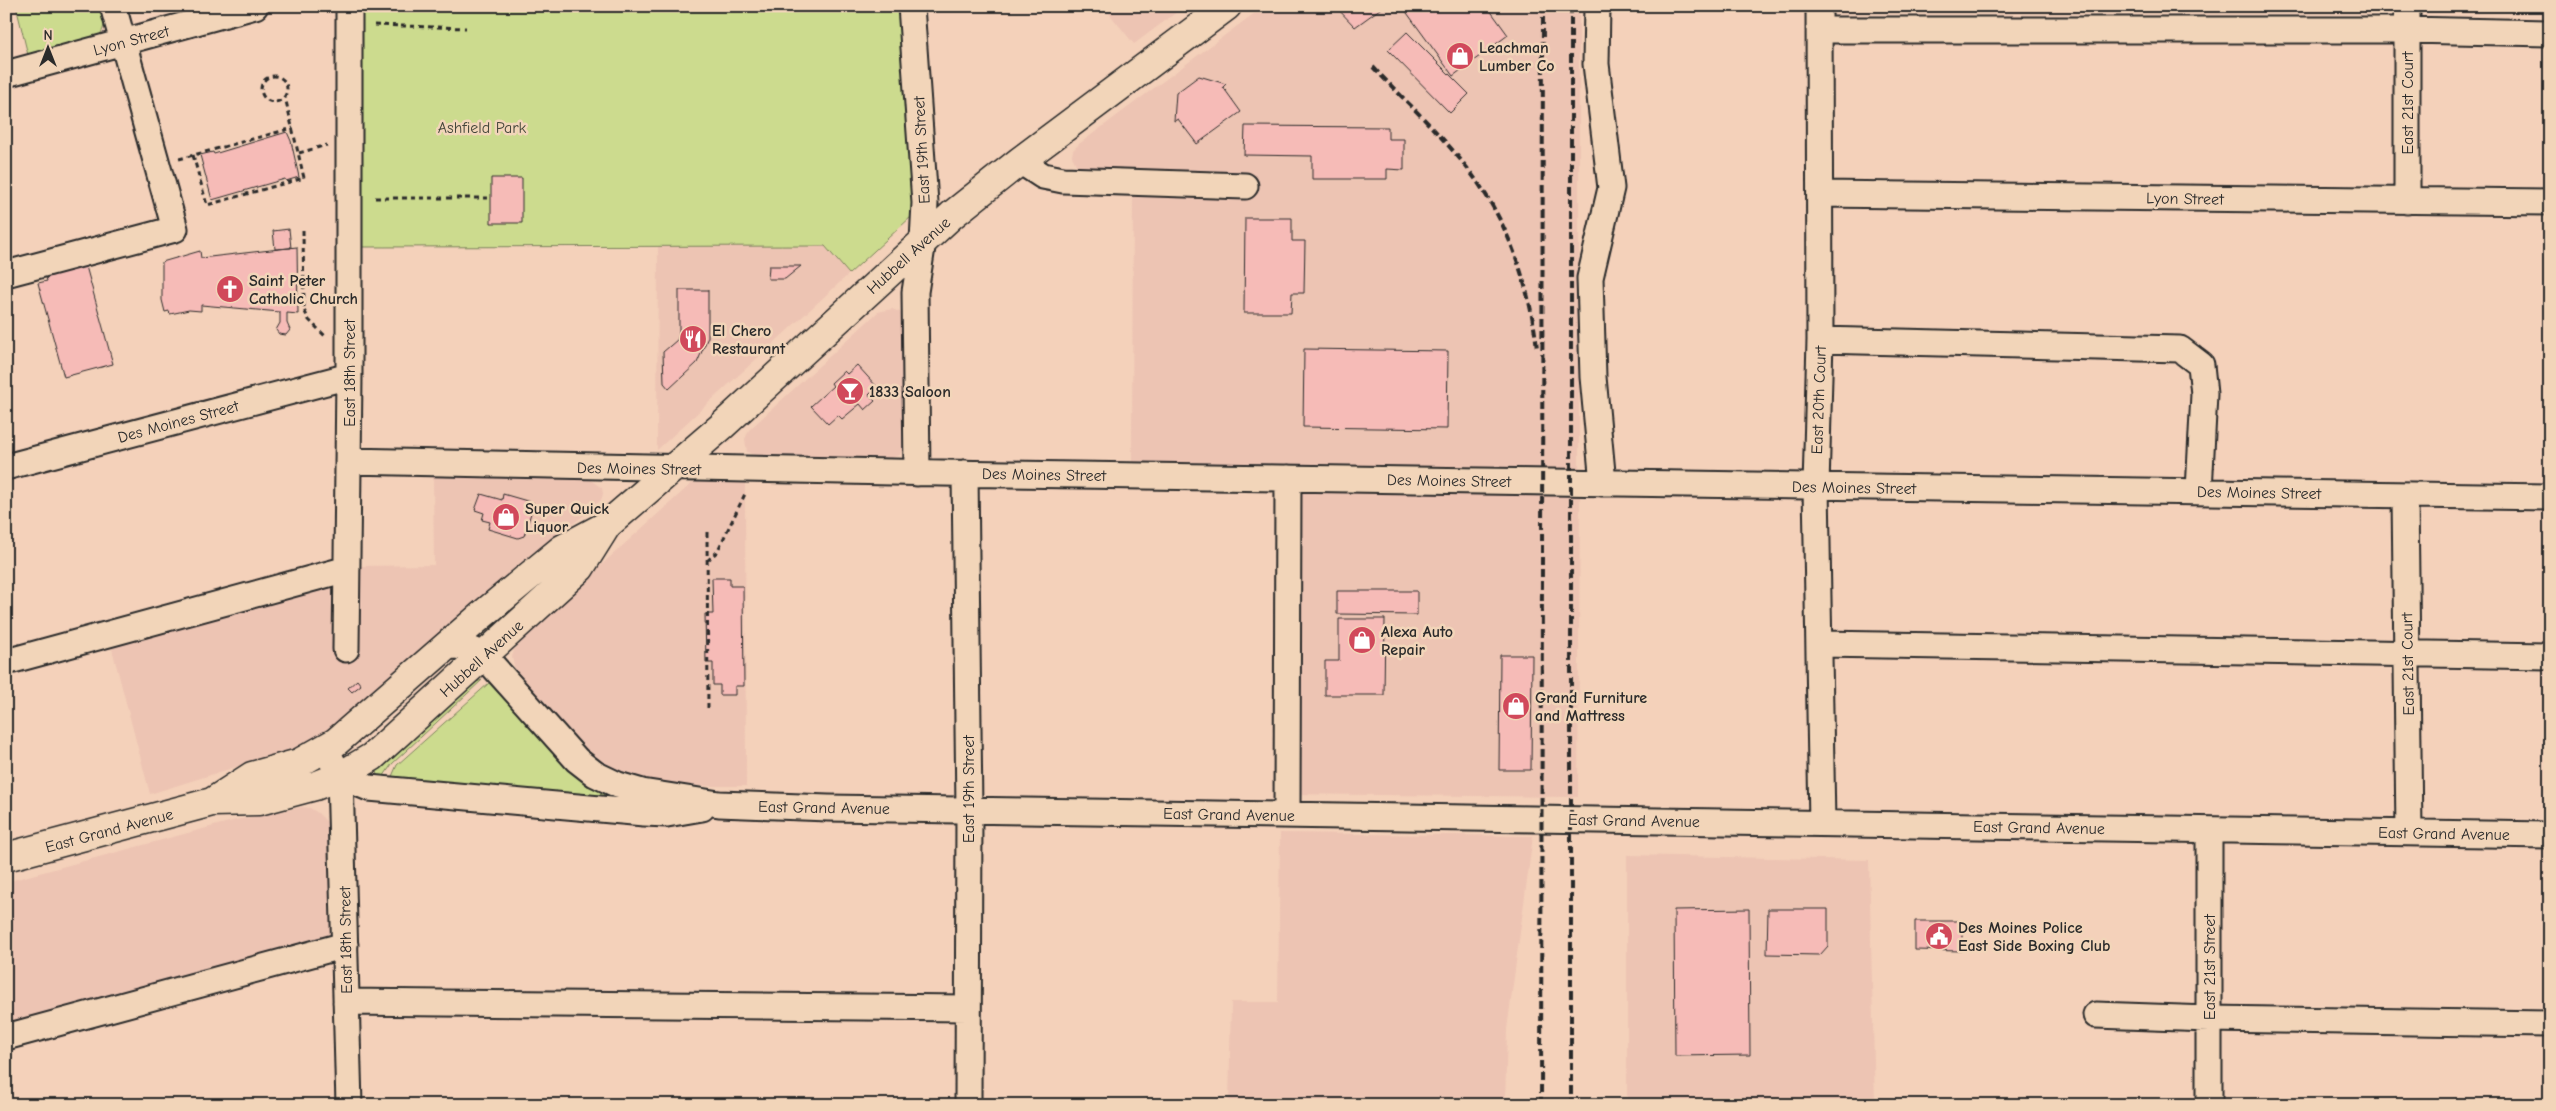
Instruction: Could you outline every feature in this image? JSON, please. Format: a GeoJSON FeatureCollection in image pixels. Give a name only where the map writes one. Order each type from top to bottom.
{"type":"FeatureCollection","features":[{"type":"Feature","properties":{"kind":"main road","name":"Hubbell Avenue"},"geometry":{"type":"LineString","coordinates":[[326,750],[562,549],[607,525],[672,469],[923,241],[1020,160],[1227,6]]}},
{"type":"Feature","properties":{"kind":"main road","name":"Hubbell Avenue"},"geometry":{"type":"LineString","coordinates":[[340,776],[372,757],[580,568],[607,525]]}},
{"type":"Feature","properties":{"kind":"main road","name":"East Grand Avenue"},"geometry":{"type":"LineString","coordinates":[[212,802],[252,776],[300,763],[326,750]]}},
{"type":"Feature","properties":{"kind":"main road","name":"East Grand Avenue"},"geometry":{"type":"LineString","coordinates":[[6,857],[212,802],[259,801],[315,786],[340,776]]}},
{"type":"Feature","properties":{"kind":"street"},"geometry":{"type":"LineString","coordinates":[[6,274],[175,229],[113,6]]}},
{"type":"Feature","properties":{"kind":"street","name":"Lyon Street"},"geometry":{"type":"LineString","coordinates":[[6,74],[255,6]]}},
{"type":"Feature","properties":{"kind":"street","name":"East 18th Street"},"geometry":{"type":"LineString","coordinates":[[346,649],[349,376],[349,6]]}},
{"type":"Feature","properties":{"kind":"street","name":"East 19th Street"},"geometry":{"type":"LineString","coordinates":[[911,6],[925,203],[923,241],[915,292],[917,473]]}},
{"type":"Feature","properties":{"kind":"street"},"geometry":{"type":"LineString","coordinates":[[1597,6],[1596,64],[1611,188],[1590,278],[1593,377],[1602,483]]}},
{"type":"Feature","properties":{"kind":"street"},"geometry":{"type":"LineString","coordinates":[[1820,18],[2407,18],[2550,33]]}},
{"type":"Feature","properties":{"kind":"street","name":"East 20th Court"},"geometry":{"type":"LineString","coordinates":[[1820,18],[1820,340],[1816,487],[1822,823]]}},
{"type":"Feature","properties":{"kind":"street","name":"East 21st Court"},"geometry":{"type":"LineString","coordinates":[[2407,18],[2407,201]]}},
{"type":"Feature","properties":{"kind":"street"},"geometry":{"type":"LineString","coordinates":[[1020,160],[1033,171],[1046,178],[1245,186]]}},
{"type":"Feature","properties":{"kind":"street","name":"Lyon Street"},"geometry":{"type":"LineString","coordinates":[[1820,194],[2550,202]]}},
{"type":"Feature","properties":{"kind":"street"},"geometry":{"type":"LineString","coordinates":[[1820,340],[2180,349],[2201,365],[2204,394],[2199,491]]}},
{"type":"Feature","properties":{"kind":"street","name":"Des Moines Street"},"geometry":{"type":"LineString","coordinates":[[6,467],[349,376]]}},
{"type":"Feature","properties":{"kind":"street","name":"Des Moines Street"},"geometry":{"type":"LineString","coordinates":[[348,461],[672,469],[2550,497]]}},
{"type":"Feature","properties":{"kind":"street","name":"East 19th Street"},"geometry":{"type":"LineString","coordinates":[[965,473],[969,810],[968,1105]]}},
{"type":"Feature","properties":{"kind":"street"},"geometry":{"type":"LineString","coordinates":[[1287,814],[1288,478]]}},
{"type":"Feature","properties":{"kind":"street","name":"East 21st Court"},"geometry":{"type":"LineString","coordinates":[[2405,496],[2409,833]]}},
{"type":"Feature","properties":{"kind":"street"},"geometry":{"type":"LineString","coordinates":[[6,662],[347,569]]}},
{"type":"Feature","properties":{"kind":"street"},"geometry":{"type":"LineString","coordinates":[[1820,644],[2550,656]]}},
{"type":"Feature","properties":{"kind":"street","name":"East Grand Avenue"},"geometry":{"type":"LineString","coordinates":[[446,646],[462,646],[475,650],[484,656],[562,745],[596,774],[642,792],[719,804],[969,810],[2550,835]]}},
{"type":"Feature","properties":{"kind":"street"},"geometry":{"type":"LineString","coordinates":[[326,750],[340,776]]}},
{"type":"Feature","properties":{"kind":"street","name":"East 18th Street"},"geometry":{"type":"LineString","coordinates":[[340,776],[348,1105]]}},
{"type":"Feature","properties":{"kind":"street","name":"East Grand Avenue"},"geometry":{"type":"LineString","coordinates":[[340,776],[362,786],[383,790],[613,811],[667,814],[719,804]]}},
{"type":"Feature","properties":{"kind":"street","name":"East 21st Street"},"geometry":{"type":"LineString","coordinates":[[2208,830],[2210,1105]]}},
{"type":"Feature","properties":{"kind":"street"},"geometry":{"type":"LineString","coordinates":[[6,1037],[345,945]]}},
{"type":"Feature","properties":{"kind":"street"},"geometry":{"type":"LineString","coordinates":[[346,1002],[968,1008]]}},
{"type":"Feature","properties":{"kind":"street"},"geometry":{"type":"LineString","coordinates":[[2096,1015],[2209,1020],[2550,1024]]}},
{"type":"Feature","properties":{"kind":"path"},"geometry":{"type":"LineString","coordinates":[[374,25],[466,28]]}},
{"type":"Feature","properties":{"kind":"path"},"geometry":{"type":"LineString","coordinates":[[193,155],[207,204],[304,178],[285,97],[288,89],[285,80],[272,76],[265,80],[261,92],[266,99],[278,102],[285,97]]}},
{"type":"Feature","properties":{"kind":"path"},"geometry":{"type":"LineString","coordinates":[[176,150],[178,159],[293,128]]}},
{"type":"Feature","properties":{"kind":"path"},"geometry":{"type":"LineString","coordinates":[[299,153],[322,147]]}},
{"type":"Feature","properties":{"kind":"path"},"geometry":{"type":"LineString","coordinates":[[375,198],[491,198]]}},
{"type":"Feature","properties":{"kind":"path"},"geometry":{"type":"LineString","coordinates":[[303,230],[304,310],[320,333],[333,343]]}},
{"type":"Feature","properties":{"kind":"path"},"geometry":{"type":"LineString","coordinates":[[707,561],[717,552],[744,494]]}},
{"type":"Feature","properties":{"kind":"path"},"geometry":{"type":"LineString","coordinates":[[707,532],[708,709]]}},
{"type":"Feature","properties":{"kind":"shaded area"},"geometry":{"type":"Polygon","coordinates":[[[1103,6],[1185,6],[1134,44],[1103,6]]]}},
{"type":"Feature","properties":{"kind":"shaded area"},"geometry":{"type":"Polygon","coordinates":[[[1264,6],[1579,6],[1579,470],[1132,462],[1133,173],[1086,171],[1077,167],[1072,156],[1073,150],[1264,6]]]}},
{"type":"Feature","properties":{"kind":"shaded area"},"geometry":{"type":"Polygon","coordinates":[[[658,246],[825,246],[849,274],[657,450],[658,246]]]}},
{"type":"Feature","properties":{"kind":"shaded area"},"geometry":{"type":"Polygon","coordinates":[[[892,309],[900,312],[903,317],[904,445],[900,455],[888,459],[758,456],[747,452],[745,439],[749,430],[878,312],[892,309]]]}},
{"type":"Feature","properties":{"kind":"shaded area"},"geometry":{"type":"Polygon","coordinates":[[[433,476],[589,479],[602,488],[603,494],[601,500],[594,507],[467,609],[326,732],[299,747],[150,794],[106,626],[334,564],[334,648],[358,566],[434,565],[433,476]]]}},
{"type":"Feature","properties":{"kind":"shaded area"},"geometry":{"type":"Polygon","coordinates":[[[700,481],[745,482],[746,786],[678,786],[636,779],[609,768],[584,750],[516,674],[512,657],[514,650],[525,637],[600,566],[691,484],[700,481]]]}},
{"type":"Feature","properties":{"kind":"shaded area"},"geometry":{"type":"Polygon","coordinates":[[[1278,490],[1580,492],[1578,797],[1275,794],[1278,490]]]}},
{"type":"Feature","properties":{"kind":"shaded area"},"geometry":{"type":"Polygon","coordinates":[[[302,807],[310,808],[328,823],[336,953],[6,1044],[6,882],[236,820],[302,807]]]}},
{"type":"Feature","properties":{"kind":"shaded area"},"geometry":{"type":"Polygon","coordinates":[[[1280,833],[1533,836],[1507,1029],[1505,1105],[1229,1105],[1231,1002],[1278,1002],[1280,833]]]}},
{"type":"Feature","properties":{"kind":"shaded area"},"geometry":{"type":"Polygon","coordinates":[[[1627,855],[1869,860],[1875,1105],[1627,1105],[1627,855]]]}},
{"type":"Feature","properties":{"kind":"green space"},"geometry":{"type":"Polygon","coordinates":[[[16,6],[103,6],[104,26],[99,36],[28,55],[16,6]]]}},
{"type":"Feature","properties":{"kind":"green space","name":"Ashfield Park"},"geometry":{"type":"Polygon","coordinates":[[[360,6],[900,6],[914,208],[912,216],[849,274],[825,246],[361,247],[360,6]]]}},
{"type":"Feature","properties":{"kind":"green space"},"geometry":{"type":"Polygon","coordinates":[[[482,680],[392,764],[381,780],[376,773],[379,767],[471,684],[482,680]]]}},
{"type":"Feature","properties":{"kind":"green space"},"geometry":{"type":"Polygon","coordinates":[[[489,683],[578,777],[593,786],[642,802],[390,781],[397,765],[489,683]]]}},
{"type":"Feature","properties":{"kind":"building"},"geometry":{"type":"Polygon","coordinates":[[[1335,6],[1384,6],[1355,27],[1335,6]]]}},
{"type":"Feature","properties":{"kind":"building","name":"Leachman Lumber Co"},"geometry":{"type":"Polygon","coordinates":[[[1402,6],[1487,6],[1508,35],[1453,76],[1402,6]]]}},
{"type":"Feature","properties":{"kind":"building"},"geometry":{"type":"Polygon","coordinates":[[[1407,32],[1469,94],[1450,113],[1388,50],[1407,32]]]}},
{"type":"Feature","properties":{"kind":"building"},"geometry":{"type":"Polygon","coordinates":[[[1199,76],[1226,84],[1223,87],[1241,112],[1197,144],[1178,119],[1174,121],[1176,93],[1199,76]]]}},
{"type":"Feature","properties":{"kind":"building"},"geometry":{"type":"Polygon","coordinates":[[[1245,126],[1388,127],[1388,139],[1404,139],[1404,170],[1387,169],[1387,179],[1312,179],[1312,156],[1244,155],[1245,126]]]}},
{"type":"Feature","properties":{"kind":"building"},"geometry":{"type":"Polygon","coordinates":[[[287,132],[291,141],[299,177],[286,181],[285,179],[212,200],[200,155],[213,152],[214,154],[287,132]]]}},
{"type":"Feature","properties":{"kind":"building"},"geometry":{"type":"Polygon","coordinates":[[[491,178],[522,178],[522,223],[491,223],[491,178]]]}},
{"type":"Feature","properties":{"kind":"building"},"geometry":{"type":"Polygon","coordinates":[[[1245,218],[1292,218],[1292,241],[1305,241],[1304,293],[1292,293],[1291,313],[1244,313],[1245,218]]]}},
{"type":"Feature","properties":{"kind":"building"},"geometry":{"type":"Polygon","coordinates":[[[289,229],[291,248],[275,249],[273,231],[289,229]]]}},
{"type":"Feature","properties":{"kind":"building","name":"Saint Peter Catholic Church"},"geometry":{"type":"Polygon","coordinates":[[[297,247],[298,314],[287,313],[287,323],[290,330],[286,335],[279,334],[276,330],[280,323],[280,312],[201,305],[201,311],[189,310],[170,314],[169,311],[165,312],[162,300],[162,262],[200,251],[201,258],[297,247]]]}},
{"type":"Feature","properties":{"kind":"building"},"geometry":{"type":"Polygon","coordinates":[[[84,259],[113,364],[64,377],[38,283],[47,281],[44,270],[84,259]]]}},
{"type":"Feature","properties":{"kind":"building"},"geometry":{"type":"Polygon","coordinates":[[[769,266],[801,266],[785,279],[768,279],[769,266]]]}},
{"type":"Feature","properties":{"kind":"building","name":"El Chero Restaurant"},"geometry":{"type":"Polygon","coordinates":[[[679,290],[708,290],[708,337],[697,363],[669,389],[664,383],[663,352],[677,340],[679,335],[679,290]]]}},
{"type":"Feature","properties":{"kind":"building"},"geometry":{"type":"Polygon","coordinates":[[[1304,349],[1448,351],[1447,429],[1303,427],[1304,349]]]}},
{"type":"Feature","properties":{"kind":"building","name":"1833 Saloon"},"geometry":{"type":"Polygon","coordinates":[[[857,365],[877,387],[869,395],[875,401],[865,410],[860,404],[842,419],[838,415],[828,424],[811,406],[833,386],[831,383],[844,371],[847,374],[857,365]]]}},
{"type":"Feature","properties":{"kind":"building","name":"Super Quick Liquor"},"geometry":{"type":"Polygon","coordinates":[[[481,494],[502,500],[503,494],[534,503],[524,536],[518,538],[488,529],[490,522],[482,520],[484,513],[475,510],[481,494]]]}},
{"type":"Feature","properties":{"kind":"building"},"geometry":{"type":"Polygon","coordinates":[[[712,578],[730,578],[730,586],[743,586],[744,686],[735,686],[735,695],[720,695],[720,685],[713,685],[713,663],[706,663],[705,614],[713,614],[712,578]]]}},
{"type":"Feature","properties":{"kind":"building"},"geometry":{"type":"Polygon","coordinates":[[[1337,591],[1417,591],[1417,615],[1337,614],[1337,591]]]}},
{"type":"Feature","properties":{"kind":"building","name":"Alexa Auto Repair"},"geometry":{"type":"Polygon","coordinates":[[[1339,619],[1385,619],[1384,695],[1325,695],[1325,661],[1339,661],[1339,619]]]}},
{"type":"Feature","properties":{"kind":"building","name":"Grand Furniture and Mattress"},"geometry":{"type":"Polygon","coordinates":[[[1500,655],[1532,655],[1531,770],[1499,770],[1500,655]]]}},
{"type":"Feature","properties":{"kind":"building"},"geometry":{"type":"Polygon","coordinates":[[[357,680],[361,685],[352,692],[348,688],[357,680]]]}},
{"type":"Feature","properties":{"kind":"building"},"geometry":{"type":"Polygon","coordinates":[[[1749,909],[1750,1055],[1675,1056],[1674,910],[1749,909]]]}},
{"type":"Feature","properties":{"kind":"building"},"geometry":{"type":"Polygon","coordinates":[[[1768,909],[1828,909],[1828,946],[1820,955],[1767,954],[1768,909]]]}},
{"type":"Feature","properties":{"kind":"building","name":"Des Moines Police East Side Boxing Club"},"geometry":{"type":"Polygon","coordinates":[[[1915,921],[1962,921],[1962,951],[1915,950],[1915,921]]]}},
{"type":"Feature","properties":{"kind":"railway"},"geometry":{"type":"LineString","coordinates":[[1541,1105],[1543,6]]}},
{"type":"Feature","properties":{"kind":"railway"},"geometry":{"type":"LineString","coordinates":[[1571,6],[1571,1105]]}},
{"type":"Feature","properties":{"kind":"railway"},"geometry":{"type":"LineString","coordinates":[[1373,67],[1453,150],[1488,199],[1509,239],[1517,260],[1524,282],[1537,348]]}},
{"type":"Feature","properties":{"kind":"place","name":"Leachman Lumber Co"},"geometry":{"type":"Point","coordinates":[1460,56]}},
{"type":"Feature","properties":{"kind":"place","name":"Saint Peter Catholic Church"},"geometry":{"type":"Point","coordinates":[230,289]}},
{"type":"Feature","properties":{"kind":"place","name":"El Chero Restaurant"},"geometry":{"type":"Point","coordinates":[693,339]}},
{"type":"Feature","properties":{"kind":"place","name":"1833 Saloon"},"geometry":{"type":"Point","coordinates":[850,391]}},
{"type":"Feature","properties":{"kind":"place","name":"Super Quick Liquor"},"geometry":{"type":"Point","coordinates":[506,517]}},
{"type":"Feature","properties":{"kind":"place","name":"Alexa Auto Repair"},"geometry":{"type":"Point","coordinates":[1362,640]}},
{"type":"Feature","properties":{"kind":"place","name":"Grand Furniture and Mattress"},"geometry":{"type":"Point","coordinates":[1516,706]}},
{"type":"Feature","properties":{"kind":"place","name":"Des Moines Police East Side Boxing Club"},"geometry":{"type":"Point","coordinates":[1939,936]}}]}
